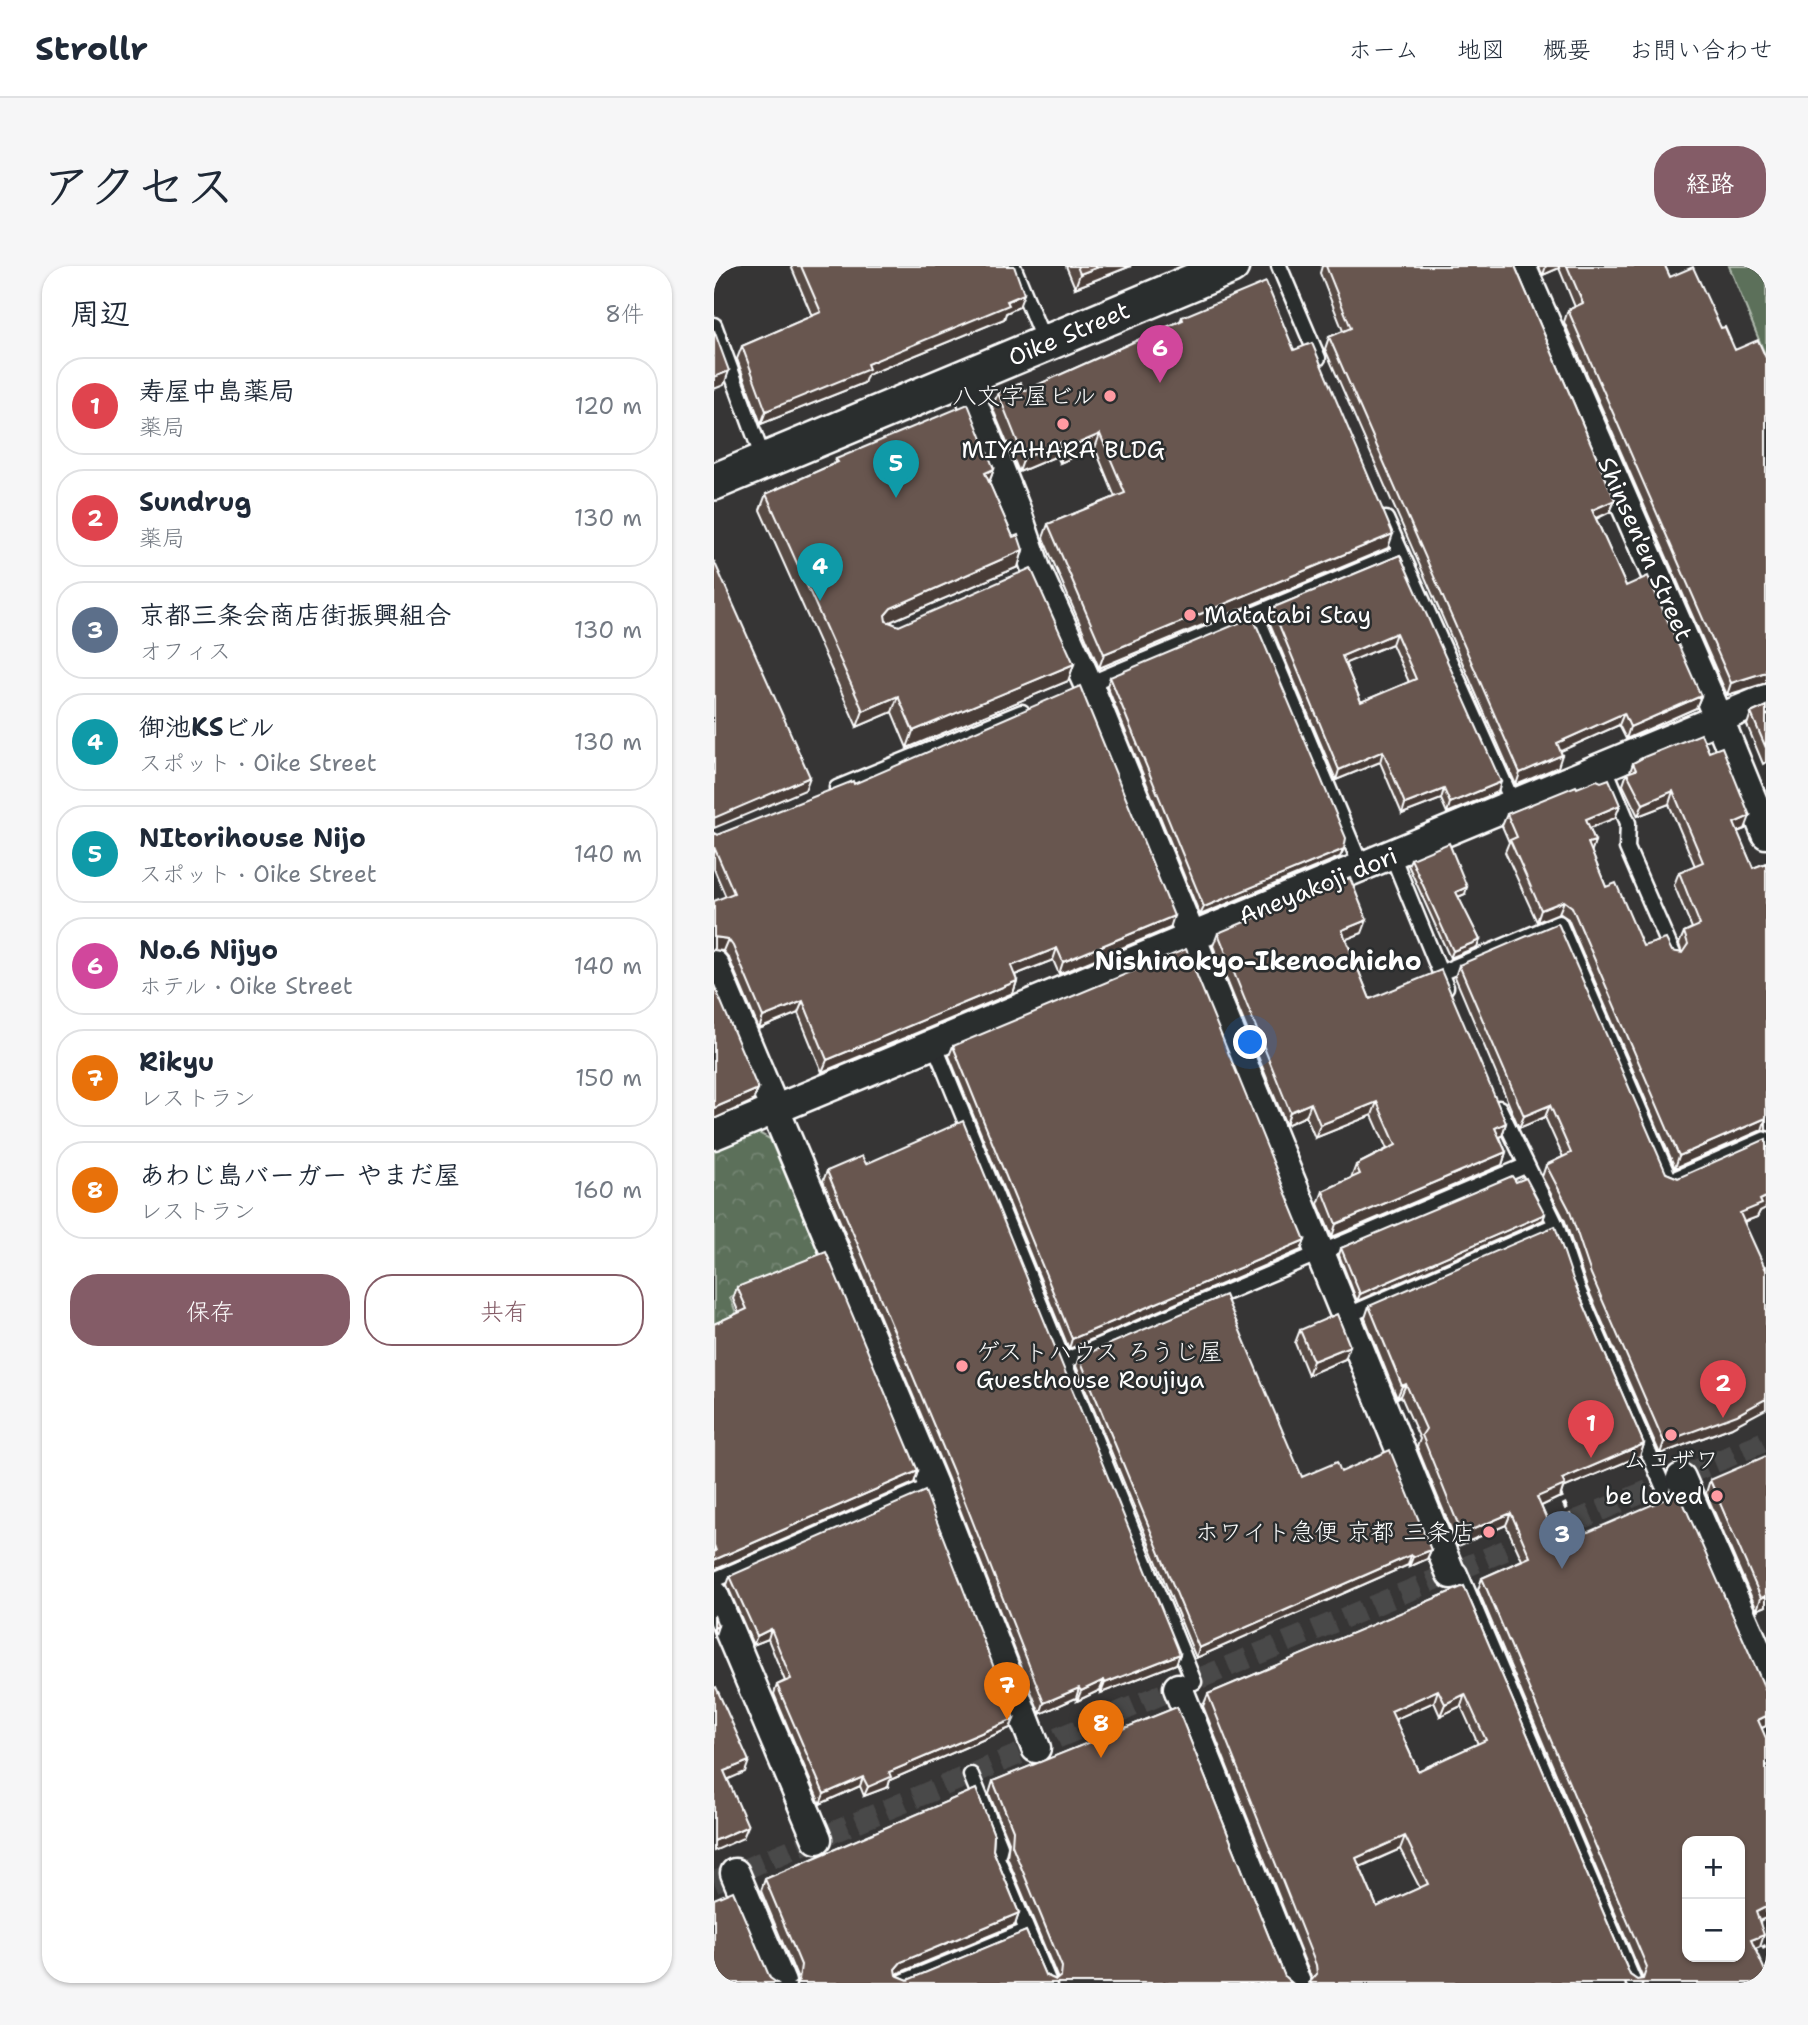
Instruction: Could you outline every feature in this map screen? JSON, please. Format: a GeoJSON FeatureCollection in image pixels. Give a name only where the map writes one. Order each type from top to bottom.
{"type":"FeatureCollection","features":[{"type":"Feature","properties":{"kind":"street","name":"Oike Street"},"geometry":{"type":"LineString","coordinates":[[714,482],[1231,266]]}},
{"type":"Feature","properties":{"kind":"street","name":"Shinsen'en Street"},"geometry":{"type":"LineString","coordinates":[[1521,266],[1719,719],[1766,834]]}},
{"type":"Feature","properties":{"kind":"street"},"geometry":{"type":"LineString","coordinates":[[963,378],[1016,510],[1030,572],[1192,938],[1346,1316],[1455,1572]]}},
{"type":"Feature","properties":{"kind":"street","name":"Aneyakoji dori"},"geometry":{"type":"LineString","coordinates":[[714,1135],[1605,768],[1766,699]]}},
{"type":"Feature","properties":{"kind":"street"},"geometry":{"type":"LineString","coordinates":[[714,965],[933,1485],[1035,1748]]}},
{"type":"Feature","properties":{"kind":"street"},"geometry":{"type":"LineString","coordinates":[[1672,1482],[1766,1672]]}},
{"type":"Feature","properties":{"kind":"street"},"geometry":{"type":"LineString","coordinates":[[714,1595],[817,1839]]}},
{"type":"Feature","properties":{"kind":"street"},"geometry":{"type":"LineString","coordinates":[[1186,1685],[1296,1983]]}},
{"type":"Feature","properties":{"kind":"street"},"geometry":{"type":"LineString","coordinates":[[735,1873],[781,1983]]}},
{"type":"Feature","properties":{"kind":"lane"},"geometry":{"type":"LineString","coordinates":[[1013,266],[1045,344]]}},
{"type":"Feature","properties":{"kind":"lane"},"geometry":{"type":"LineString","coordinates":[[1279,266],[1326,376]]}},
{"type":"Feature","properties":{"kind":"lane"},"geometry":{"type":"LineString","coordinates":[[714,325],[764,461]]}},
{"type":"Feature","properties":{"kind":"lane"},"geometry":{"type":"LineString","coordinates":[[1380,506],[1514,805]]}},
{"type":"Feature","properties":{"kind":"lane"},"geometry":{"type":"LineString","coordinates":[[1081,687],[1401,553]]}},
{"type":"Feature","properties":{"kind":"lane"},"geometry":{"type":"LineString","coordinates":[[1256,615],[1362,867]]}},
{"type":"Feature","properties":{"kind":"lane"},"geometry":{"type":"LineString","coordinates":[[821,794],[1037,705]]}},
{"type":"Feature","properties":{"kind":"lane"},"geometry":{"type":"LineString","coordinates":[[1605,768],[1628,823],[1627,848],[1674,957]]}},
{"type":"Feature","properties":{"kind":"lane"},"geometry":{"type":"LineString","coordinates":[[1392,855],[1451,997]]}},
{"type":"Feature","properties":{"kind":"lane"},"geometry":{"type":"LineString","coordinates":[[1440,973],[1559,923],[1671,1181],[1766,1139]]}},
{"type":"Feature","properties":{"kind":"lane"},"geometry":{"type":"LineString","coordinates":[[933,1044],[1064,1361],[1186,1685]]}},
{"type":"Feature","properties":{"kind":"lane"},"geometry":{"type":"LineString","coordinates":[[1493,1094],[1525,1166],[1556,1225],[1578,1290],[1672,1482]]}},
{"type":"Feature","properties":{"kind":"lane"},"geometry":{"type":"LineString","coordinates":[[1064,1361],[1525,1166]]}},
{"type":"Feature","properties":{"kind":"lane"},"geometry":{"type":"LineString","coordinates":[[1346,1316],[1556,1225]]}},
{"type":"Feature","properties":{"kind":"lane"},"geometry":{"type":"LineString","coordinates":[[714,1580],[933,1485]]}},
{"type":"Feature","properties":{"kind":"lane"},"geometry":{"type":"LineString","coordinates":[[1455,1572],[1634,1983]]}},
{"type":"Feature","properties":{"kind":"lane"},"geometry":{"type":"LineString","coordinates":[[971,1775],[1000,1846],[997,1858],[1049,1983]]}},
{"type":"Feature","properties":{"kind":"lane"},"geometry":{"type":"LineString","coordinates":[[900,1983],[1026,1931]]}},
{"type":"Feature","properties":{"kind":"path"},"geometry":{"type":"LineString","coordinates":[[1557,1487],[1573,1524]]}},
{"type":"Feature","properties":{"kind":"path"},"geometry":{"type":"LineString","coordinates":[[1756,1966],[1750,1953],[1766,1946]]}},
{"type":"Feature","properties":{"kind":"green space"},"geometry":{"type":"Polygon","coordinates":[[[1729,266],[1766,266],[1766,357],[1729,266]]]}},
{"type":"Feature","properties":{"kind":"green space"},"geometry":{"type":"Polygon","coordinates":[[[755,1131],[770,1139],[822,1261],[730,1297],[739,1321],[714,1332],[714,1149],[755,1131]]]}},
{"type":"Feature","properties":{"kind":"building"},"geometry":{"type":"Polygon","coordinates":[[[801,266],[1014,266],[1024,294],[1007,301],[1009,305],[867,364],[869,369],[766,411],[742,346],[821,312],[801,266]]]}},
{"type":"Feature","properties":{"kind":"building"},"geometry":{"type":"Polygon","coordinates":[[[1077,266],[1101,266],[1080,274],[1077,266]]]}},
{"type":"Feature","properties":{"kind":"building"},"geometry":{"type":"Polygon","coordinates":[[[1326,266],[1515,266],[1615,500],[1592,510],[1626,586],[1648,576],[1701,696],[1630,727],[1624,713],[1557,743],[1562,755],[1520,773],[1329,337],[1351,328],[1326,266]]]}},
{"type":"Feature","properties":{"kind":"building"},"geometry":{"type":"Polygon","coordinates":[[[1567,266],[1665,266],[1670,277],[1693,267],[1721,328],[1725,327],[1735,350],[1758,340],[1766,358],[1766,672],[1731,683],[1568,310],[1583,303],[1567,266]]]}},
{"type":"Feature","properties":{"kind":"building"},"geometry":{"type":"Polygon","coordinates":[[[1266,282],[1294,350],[1312,343],[1393,534],[1104,654],[1048,524],[1125,493],[1100,434],[1065,449],[1062,442],[1024,458],[998,393],[1021,383],[1024,391],[1183,320],[1182,317],[1266,282]]]}},
{"type":"Feature","properties":{"kind":"building"},"geometry":{"type":"Polygon","coordinates":[[[714,330],[729,371],[714,377],[714,330]]]}},
{"type":"Feature","properties":{"kind":"building"},"geometry":{"type":"Polygon","coordinates":[[[968,404],[994,469],[985,473],[1013,537],[1018,535],[1023,550],[891,608],[885,615],[886,621],[899,626],[1031,568],[1074,664],[913,731],[898,696],[863,711],[766,494],[838,462],[836,459],[968,404]]]}},
{"type":"Feature","properties":{"kind":"building"},"geometry":{"type":"Polygon","coordinates":[[[1400,555],[1501,782],[1450,803],[1444,789],[1405,804],[1383,751],[1339,770],[1272,608],[1400,555]],[[1396,633],[1342,656],[1361,702],[1416,679],[1396,633]]]}},
{"type":"Feature","properties":{"kind":"building"},"geometry":{"type":"Polygon","coordinates":[[[714,561],[810,777],[714,818],[714,561]]]}},
{"type":"Feature","properties":{"kind":"building"},"geometry":{"type":"Polygon","coordinates":[[[1253,617],[1346,838],[1344,849],[1204,907],[1110,677],[1253,617]]]}},
{"type":"Feature","properties":{"kind":"building"},"geometry":{"type":"Polygon","coordinates":[[[1080,686],[1174,916],[1063,962],[1057,948],[1011,966],[1017,981],[827,1060],[803,1001],[763,1017],[733,946],[728,939],[714,937],[714,901],[734,893],[714,847],[714,833],[717,835],[853,781],[854,784],[1080,686]]]}},
{"type":"Feature","properties":{"kind":"building"},"geometry":{"type":"Polygon","coordinates":[[[1766,706],[1766,748],[1751,713],[1766,706]]]}},
{"type":"Feature","properties":{"kind":"building"},"geometry":{"type":"Polygon","coordinates":[[[1701,734],[1709,752],[1722,747],[1750,816],[1734,823],[1753,868],[1766,863],[1766,1118],[1679,1156],[1572,907],[1564,901],[1541,910],[1510,840],[1517,837],[1507,814],[1576,786],[1577,788],[1597,780],[1601,782],[1609,779],[1620,805],[1586,819],[1595,841],[1588,843],[1606,887],[1616,883],[1643,946],[1666,939],[1672,951],[1682,953],[1688,944],[1684,932],[1700,925],[1679,872],[1703,862],[1673,791],[1643,804],[1627,773],[1636,770],[1633,763],[1644,757],[1701,734]]]}},
{"type":"Feature","properties":{"kind":"building"},"geometry":{"type":"Polygon","coordinates":[[[1449,843],[1467,887],[1456,892],[1480,940],[1453,951],[1411,859],[1449,843]]]}},
{"type":"Feature","properties":{"kind":"building"},"geometry":{"type":"Polygon","coordinates":[[[1350,878],[1367,920],[1342,930],[1370,999],[1441,970],[1506,1123],[1495,1128],[1506,1152],[1336,1224],[1323,1191],[1360,1174],[1356,1165],[1396,1145],[1377,1102],[1320,1125],[1311,1103],[1290,1112],[1218,933],[1350,878]]]}},
{"type":"Feature","properties":{"kind":"building"},"geometry":{"type":"Polygon","coordinates":[[[1558,923],[1666,1173],[1678,1178],[1766,1139],[1766,1197],[1760,1200],[1762,1204],[1740,1213],[1766,1267],[1766,1399],[1737,1415],[1664,1442],[1591,1274],[1569,1209],[1546,1165],[1571,1153],[1550,1105],[1524,1116],[1459,965],[1558,923]]]}},
{"type":"Feature","properties":{"kind":"building"},"geometry":{"type":"Polygon","coordinates":[[[1186,949],[1305,1240],[1072,1339],[953,1046],[1186,949]]]}},
{"type":"Feature","properties":{"kind":"building"},"geometry":{"type":"Polygon","coordinates":[[[714,985],[758,1089],[714,1108],[714,985]]]}},
{"type":"Feature","properties":{"kind":"building"},"geometry":{"type":"Polygon","coordinates":[[[963,1121],[1180,1654],[1105,1683],[1104,1680],[1081,1691],[1079,1688],[1044,1703],[952,1469],[827,1171],[862,1156],[866,1164],[963,1121]]]}},
{"type":"Feature","properties":{"kind":"building"},"geometry":{"type":"Polygon","coordinates":[[[1512,1176],[1516,1182],[1526,1178],[1545,1214],[1360,1294],[1341,1248],[1512,1176]]]}},
{"type":"Feature","properties":{"kind":"building"},"geometry":{"type":"Polygon","coordinates":[[[1555,1226],[1574,1282],[1644,1444],[1562,1479],[1565,1485],[1537,1497],[1558,1545],[1679,1493],[1766,1691],[1766,1716],[1758,1720],[1766,1738],[1766,1907],[1756,1912],[1764,1935],[1751,1940],[1766,1973],[1766,1983],[1309,1983],[1317,1974],[1316,1965],[1208,1694],[1464,1586],[1630,1975],[1637,1980],[1643,1979],[1647,1967],[1482,1578],[1530,1557],[1511,1513],[1462,1534],[1422,1435],[1426,1429],[1406,1384],[1402,1386],[1369,1306],[1555,1226]],[[1438,1690],[1391,1711],[1418,1771],[1486,1740],[1465,1694],[1445,1704],[1438,1690]],[[1405,1836],[1356,1858],[1377,1907],[1428,1884],[1405,1836]]]}},
{"type":"Feature","properties":{"kind":"building"},"geometry":{"type":"Polygon","coordinates":[[[826,1252],[918,1471],[714,1560],[714,1324],[747,1309],[737,1287],[826,1252]]]}},
{"type":"Feature","properties":{"kind":"building"},"geometry":{"type":"Polygon","coordinates":[[[1225,1295],[1302,1477],[1337,1462],[1341,1472],[1390,1450],[1431,1550],[1413,1557],[1411,1555],[1199,1648],[1079,1357],[1225,1295]]]}},
{"type":"Feature","properties":{"kind":"building"},"geometry":{"type":"Polygon","coordinates":[[[1337,1314],[1350,1346],[1313,1361],[1300,1330],[1337,1314]]]}},
{"type":"Feature","properties":{"kind":"building"},"geometry":{"type":"Polygon","coordinates":[[[1766,1456],[1766,1596],[1761,1598],[1710,1480],[1766,1456]]]}},
{"type":"Feature","properties":{"kind":"building"},"geometry":{"type":"Polygon","coordinates":[[[925,1491],[1014,1719],[889,1772],[891,1777],[868,1787],[863,1777],[824,1794],[777,1685],[791,1679],[771,1629],[757,1636],[730,1576],[925,1491]]]}},
{"type":"Feature","properties":{"kind":"building"},"geometry":{"type":"Polygon","coordinates":[[[716,1687],[749,1761],[724,1771],[748,1826],[714,1841],[714,1688],[716,1687]]]}},
{"type":"Feature","properties":{"kind":"building"},"geometry":{"type":"Polygon","coordinates":[[[1177,1707],[1285,1977],[1292,1983],[795,1983],[799,1980],[801,1965],[765,1879],[976,1789],[994,1835],[993,1850],[1019,1913],[901,1962],[895,1969],[896,1975],[908,1980],[1026,1931],[1045,1975],[1056,1980],[1061,1976],[1062,1967],[1012,1845],[1013,1830],[993,1781],[1177,1707]]]}},
{"type":"Feature","properties":{"kind":"building"},"geometry":{"type":"Polygon","coordinates":[[[733,1891],[770,1978],[777,1983],[714,1983],[714,1899],[733,1891]]]}},
{"type":"Feature","properties":{"kind":"tunnel"},"geometry":{"type":"LineString","coordinates":[[714,1882],[1766,1441]]}},
{"type":"Feature","properties":{"kind":"place","name":"No.6 Nijyo"},"geometry":{"type":"Point","coordinates":[1160,383]}},
{"type":"Feature","properties":{"kind":"place","name":"八文字屋ビル"},"geometry":{"type":"Point","coordinates":[1110,396]}},
{"type":"Feature","properties":{"kind":"place","name":"MIYAHARA BLDG"},"geometry":{"type":"Point","coordinates":[1063,424]}},
{"type":"Feature","properties":{"kind":"place","name":"NItorihouse Nijo"},"geometry":{"type":"Point","coordinates":[896,498]}},
{"type":"Feature","properties":{"kind":"place","name":"御池KSビル"},"geometry":{"type":"Point","coordinates":[820,601]}},
{"type":"Feature","properties":{"kind":"place","name":"Matatabi Stay"},"geometry":{"type":"Point","coordinates":[1190,615]}},
{"type":"Feature","properties":{"kind":"place","name":"ゲストハウス ろうじ屋 Guesthouse Roujiya"},"geometry":{"type":"Point","coordinates":[962,1366]}},
{"type":"Feature","properties":{"kind":"place","name":"Sundrug"},"geometry":{"type":"Point","coordinates":[1723,1418]}},
{"type":"Feature","properties":{"kind":"place","name":"ムコザワ"},"geometry":{"type":"Point","coordinates":[1671,1435]}},
{"type":"Feature","properties":{"kind":"place","name":"寿屋中島薬局"},"geometry":{"type":"Point","coordinates":[1591,1458]}},
{"type":"Feature","properties":{"kind":"place","name":"be loved"},"geometry":{"type":"Point","coordinates":[1717,1496]}},
{"type":"Feature","properties":{"kind":"place","name":"ホワイト急便 京都 三条店"},"geometry":{"type":"Point","coordinates":[1489,1532]}},
{"type":"Feature","properties":{"kind":"place","name":"京都三条会商店街振興組合"},"geometry":{"type":"Point","coordinates":[1562,1569]}},
{"type":"Feature","properties":{"kind":"place","name":"Rikyu"},"geometry":{"type":"Point","coordinates":[1007,1720]}},
{"type":"Feature","properties":{"kind":"place","name":"あわじ島バーガー やまだ屋"},"geometry":{"type":"Point","coordinates":[1101,1758]}},
{"type":"Feature","properties":{"kind":"district","name":"Nishinokyo-Ikenochicho"},"geometry":{"type":"Point","coordinates":[1258,960]}}]}
